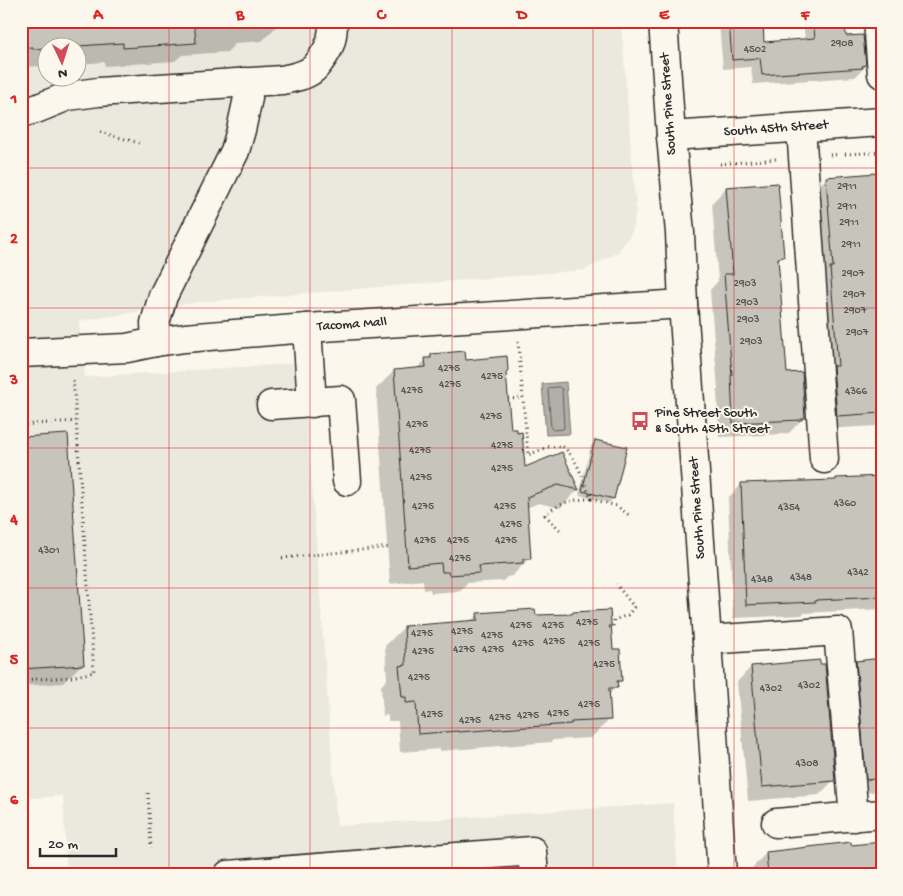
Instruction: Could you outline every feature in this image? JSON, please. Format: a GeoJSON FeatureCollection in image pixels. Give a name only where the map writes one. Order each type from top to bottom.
{"type":"FeatureCollection","features":[{"type":"Feature","properties":{"kind":"street"},"geometry":{"type":"LineString","coordinates":[[21,113],[68,96],[98,92],[282,80],[297,77],[313,70],[326,54],[333,34],[333,21]]}},
{"type":"Feature","properties":{"kind":"street","name":"South Pine Street"},"geometry":{"type":"LineString","coordinates":[[663,21],[680,233],[683,304],[722,875]]}},
{"type":"Feature","properties":{"kind":"street"},"geometry":{"type":"LineString","coordinates":[[878,21],[882,74]]}},
{"type":"Feature","properties":{"kind":"street"},"geometry":{"type":"LineString","coordinates":[[156,342],[155,323],[163,296],[235,151],[248,98],[245,82]]}},
{"type":"Feature","properties":{"kind":"street","name":"South 45th Street"},"geometry":{"type":"LineString","coordinates":[[671,136],[882,122]]}},
{"type":"Feature","properties":{"kind":"street"},"geometry":{"type":"LineString","coordinates":[[801,128],[824,459]]}},
{"type":"Feature","properties":{"kind":"street","name":"Tacoma Mall"},"geometry":{"type":"LineString","coordinates":[[21,353],[127,348],[185,338],[306,328],[683,304]]}},
{"type":"Feature","properties":{"kind":"street"},"geometry":{"type":"LineString","coordinates":[[306,328],[312,403]]}},
{"type":"Feature","properties":{"kind":"street"},"geometry":{"type":"LineString","coordinates":[[271,406],[341,400],[347,481]]}},
{"type":"Feature","properties":{"kind":"street"},"geometry":{"type":"LineString","coordinates":[[707,640],[838,631],[854,817]]}},
{"type":"Feature","properties":{"kind":"street"},"geometry":{"type":"LineString","coordinates":[[776,823],[882,814]]}},
{"type":"Feature","properties":{"kind":"street"},"geometry":{"type":"LineString","coordinates":[[228,875],[532,851],[534,875]]}},
{"type":"Feature","properties":{"kind":"path"},"geometry":{"type":"LineString","coordinates":[[100,132],[139,143]]}},
{"type":"Feature","properties":{"kind":"path"},"geometry":{"type":"LineString","coordinates":[[518,342],[528,455],[548,447],[562,446],[570,452],[581,474],[590,499]]}},
{"type":"Feature","properties":{"kind":"path"},"geometry":{"type":"LineString","coordinates":[[21,680],[71,677],[94,672],[73,374]]}},
{"type":"Feature","properties":{"kind":"path"},"geometry":{"type":"LineString","coordinates":[[508,399],[523,398]]}},
{"type":"Feature","properties":{"kind":"path"},"geometry":{"type":"LineString","coordinates":[[21,425],[76,421]]}},
{"type":"Feature","properties":{"kind":"path"},"geometry":{"type":"LineString","coordinates":[[560,530],[545,515],[553,508],[577,499],[590,499],[617,506],[629,514]]}},
{"type":"Feature","properties":{"kind":"path"},"geometry":{"type":"LineString","coordinates":[[282,558],[390,548]]}},
{"type":"Feature","properties":{"kind":"path"},"geometry":{"type":"LineString","coordinates":[[609,627],[613,627],[614,620],[628,614],[634,607],[616,584]]}},
{"type":"Feature","properties":{"kind":"path"},"geometry":{"type":"LineString","coordinates":[[148,793],[152,848]]}},
{"type":"Feature","properties":{"kind":"shaded area"},"geometry":{"type":"Polygon","coordinates":[[[21,21],[621,21],[636,211],[632,232],[618,252],[585,270],[200,302],[79,321],[85,377],[303,363],[337,826],[673,803],[678,875],[67,875],[63,796],[21,799],[21,21]]]}},
{"type":"Feature","properties":{"kind":"water"},"geometry":{"type":"Polygon","coordinates":[[[566,382],[570,434],[546,435],[542,384],[566,382]]]}},
{"type":"Feature","properties":{"kind":"building"},"geometry":{"type":"Polygon","coordinates":[[[21,21],[194,21],[196,43],[123,48],[123,43],[88,45],[88,38],[38,38],[38,49],[21,48],[21,21]]]}},
{"type":"Feature","properties":{"kind":"building"},"geometry":{"type":"Polygon","coordinates":[[[729,21],[763,21],[764,42],[815,38],[813,21],[845,21],[846,36],[863,35],[866,65],[862,66],[863,68],[762,75],[760,58],[732,60],[729,21]]]}},
{"type":"Feature","properties":{"kind":"building"},"geometry":{"type":"Polygon","coordinates":[[[877,173],[882,234],[882,413],[837,416],[833,366],[838,366],[830,267],[833,267],[826,177],[877,173]]]}},
{"type":"Feature","properties":{"kind":"building"},"geometry":{"type":"Polygon","coordinates":[[[778,183],[784,257],[778,258],[787,373],[802,372],[805,418],[802,418],[802,420],[733,423],[732,375],[724,274],[733,274],[726,187],[778,183]]]}},
{"type":"Feature","properties":{"kind":"building"},"geometry":{"type":"Polygon","coordinates":[[[465,351],[466,360],[507,356],[508,370],[506,373],[511,429],[517,429],[517,433],[522,432],[525,467],[562,452],[579,490],[558,485],[527,497],[531,559],[523,559],[523,563],[479,566],[480,573],[449,575],[448,572],[442,572],[441,563],[408,566],[394,370],[426,367],[425,358],[431,358],[431,354],[465,351]]]}},
{"type":"Feature","properties":{"kind":"building"},"geometry":{"type":"Polygon","coordinates":[[[68,434],[84,665],[21,669],[21,437],[68,434]]]}},
{"type":"Feature","properties":{"kind":"building"},"geometry":{"type":"Polygon","coordinates":[[[595,440],[627,447],[614,499],[582,491],[595,440]]]}},
{"type":"Feature","properties":{"kind":"building"},"geometry":{"type":"Polygon","coordinates":[[[882,476],[882,597],[746,605],[741,483],[836,480],[836,478],[882,476]]]}},
{"type":"Feature","properties":{"kind":"building"},"geometry":{"type":"Polygon","coordinates":[[[535,609],[536,615],[610,610],[613,649],[620,649],[622,681],[617,681],[618,688],[609,688],[611,720],[418,734],[416,702],[406,703],[406,697],[402,697],[399,666],[406,665],[404,626],[478,620],[477,613],[535,609]]]}},
{"type":"Feature","properties":{"kind":"building"},"geometry":{"type":"Polygon","coordinates":[[[882,658],[882,778],[866,780],[856,661],[882,658]]]}},
{"type":"Feature","properties":{"kind":"building"},"geometry":{"type":"Polygon","coordinates":[[[820,660],[820,664],[825,664],[835,781],[762,787],[751,666],[820,660]]]}},
{"type":"Feature","properties":{"kind":"building"},"geometry":{"type":"Polygon","coordinates":[[[851,842],[851,845],[882,842],[882,875],[768,875],[766,852],[851,842]]]}},
{"type":"Feature","properties":{"kind":"place","name":"Pine Street South & South 45th Street"},"geometry":{"type":"Point","coordinates":[640,421]}}]}
